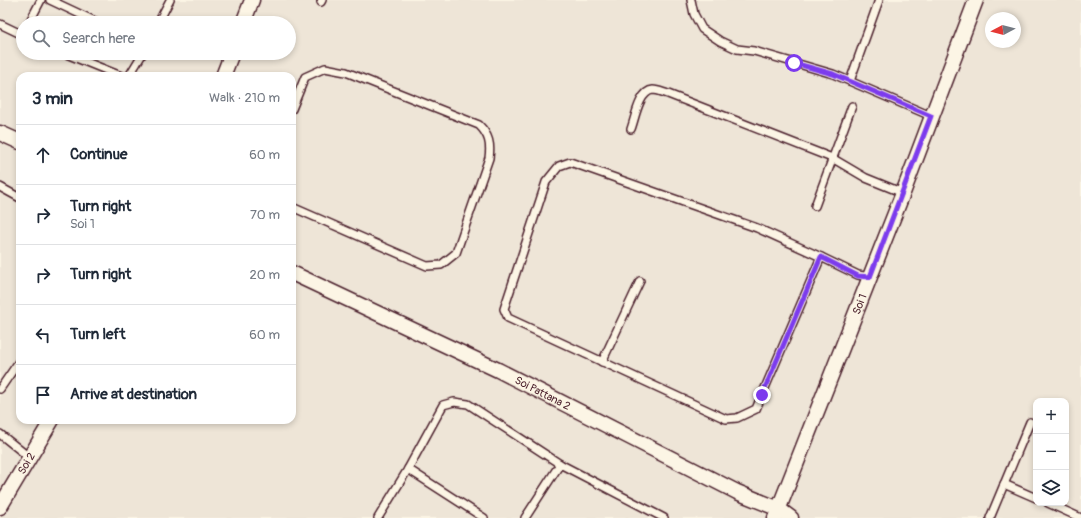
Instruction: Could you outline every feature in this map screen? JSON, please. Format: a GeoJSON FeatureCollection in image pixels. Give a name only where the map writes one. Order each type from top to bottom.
{"type":"FeatureCollection","features":[{"type":"Feature","properties":{"kind":"street"},"geometry":{"type":"LineString","coordinates":[[246,16],[252,0]]}},
{"type":"Feature","properties":{"kind":"street","name":"Soi 1"},"geometry":{"type":"LineString","coordinates":[[777,514],[903,193],[976,0]]}},
{"type":"Feature","properties":{"kind":"street"},"geometry":{"type":"LineString","coordinates":[[225,72],[229,60]]}},
{"type":"Feature","properties":{"kind":"street"},"geometry":{"type":"LineString","coordinates":[[0,133],[16,140]]}},
{"type":"Feature","properties":{"kind":"street","name":"Soi Pattana 2"},"geometry":{"type":"LineString","coordinates":[[296,275],[498,370],[737,492],[777,514],[790,518]]}},
{"type":"Feature","properties":{"kind":"street","name":"Soi 2"},"geometry":{"type":"LineString","coordinates":[[0,507],[50,424]]}},
{"type":"Feature","properties":{"kind":"lane"},"geometry":{"type":"LineString","coordinates":[[33,16],[41,0]]}},
{"type":"Feature","properties":{"kind":"lane"},"geometry":{"type":"LineString","coordinates":[[50,0],[85,16]]}},
{"type":"Feature","properties":{"kind":"lane"},"geometry":{"type":"LineString","coordinates":[[162,16],[170,0]]}},
{"type":"Feature","properties":{"kind":"lane"},"geometry":{"type":"LineString","coordinates":[[691,0],[694,14],[702,29],[720,41],[737,49],[754,51],[833,74],[931,116]]}},
{"type":"Feature","properties":{"kind":"lane"},"geometry":{"type":"LineString","coordinates":[[850,81],[879,0]]}},
{"type":"Feature","properties":{"kind":"lane"},"geometry":{"type":"LineString","coordinates":[[0,24],[16,32]]}},
{"type":"Feature","properties":{"kind":"lane"},"geometry":{"type":"LineString","coordinates":[[81,60],[111,72]]}},
{"type":"Feature","properties":{"kind":"lane"},"geometry":{"type":"LineString","coordinates":[[131,72],[139,60]]}},
{"type":"Feature","properties":{"kind":"lane"},"geometry":{"type":"LineString","coordinates":[[296,98],[305,77],[326,68],[346,72],[479,124],[489,139],[490,148],[489,158],[456,253],[441,265],[427,266],[296,209]]}},
{"type":"Feature","properties":{"kind":"lane"},"geometry":{"type":"LineString","coordinates":[[631,129],[643,97],[647,92],[654,90],[668,94],[832,158],[866,178],[903,193]]}},
{"type":"Feature","properties":{"kind":"lane"},"geometry":{"type":"LineString","coordinates":[[815,206],[852,106]]}},
{"type":"Feature","properties":{"kind":"lane"},"geometry":{"type":"LineString","coordinates":[[821,257],[756,409],[737,418],[726,419],[602,362],[508,318],[504,309],[546,182],[559,166],[570,162],[757,228],[821,257],[858,276],[870,277]]}},
{"type":"Feature","properties":{"kind":"lane"},"geometry":{"type":"LineString","coordinates":[[0,187],[16,196]]}},
{"type":"Feature","properties":{"kind":"lane"},"geometry":{"type":"LineString","coordinates":[[602,362],[640,281]]}},
{"type":"Feature","properties":{"kind":"lane"},"geometry":{"type":"LineString","coordinates":[[0,389],[16,366]]}},
{"type":"Feature","properties":{"kind":"lane"},"geometry":{"type":"LineString","coordinates":[[378,518],[408,470],[443,405],[454,402],[468,404],[560,464],[664,518]]}},
{"type":"Feature","properties":{"kind":"lane"},"geometry":{"type":"LineString","coordinates":[[990,518],[1030,422]]}},
{"type":"Feature","properties":{"kind":"lane"},"geometry":{"type":"LineString","coordinates":[[0,434],[30,458]]}},
{"type":"Feature","properties":{"kind":"lane"},"geometry":{"type":"LineString","coordinates":[[525,518],[560,464]]}},
{"type":"Feature","properties":{"kind":"lane"},"geometry":{"type":"LineString","coordinates":[[408,470],[484,518]]}},
{"type":"Feature","properties":{"kind":"lane"},"geometry":{"type":"LineString","coordinates":[[1004,484],[1033,497]]}},
{"type":"Feature","properties":{"kind":"lane"},"geometry":{"type":"LineString","coordinates":[[1055,506],[1081,518]]}},
{"type":"Feature","properties":{"kind":"shaded area"},"geometry":{"type":"Polygon","coordinates":[[[0,0],[1081,0],[1081,518],[0,518],[0,0]]]}},
{"type":"Feature","properties":{"kind":"route"},"geometry":{"type":"LineString","coordinates":[[762,395],[821,257],[858,276],[870,277],[931,116],[833,74],[794,63]]}}]}
